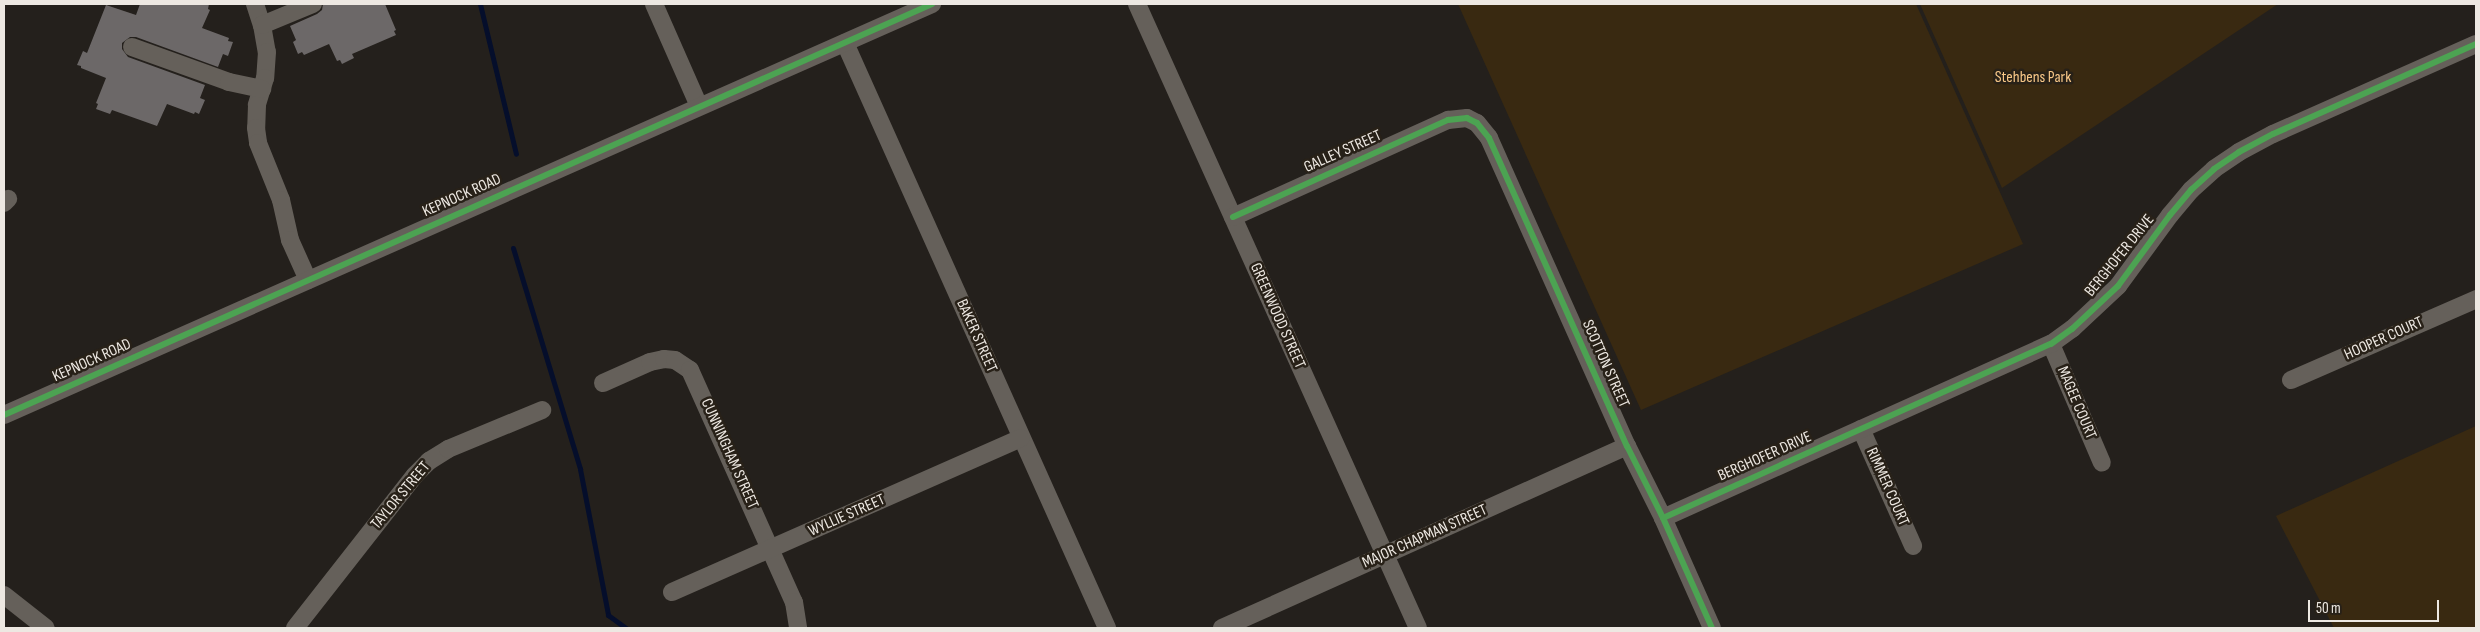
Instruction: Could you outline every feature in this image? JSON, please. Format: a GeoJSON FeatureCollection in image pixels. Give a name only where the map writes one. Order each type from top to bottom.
{"type":"FeatureCollection","features":[{"type":"Feature","properties":{"kind":"street"},"geometry":{"type":"LineString","coordinates":[[255,4],[262,25],[267,52],[262,89],[256,114],[258,143],[276,183],[290,240],[308,280]]}},
{"type":"Feature","properties":{"kind":"street"},"geometry":{"type":"LineString","coordinates":[[262,25],[313,4]]}},
{"type":"Feature","properties":{"kind":"street"},"geometry":{"type":"LineString","coordinates":[[654,4],[698,106]]}},
{"type":"Feature","properties":{"kind":"street","name":"KEPNOCK ROAD"},"geometry":{"type":"LineString","coordinates":[[4,415],[932,4]]}},
{"type":"Feature","properties":{"kind":"street","name":"GREENWOOD STREET"},"geometry":{"type":"LineString","coordinates":[[1137,4],[1418,628]]}},
{"type":"Feature","properties":{"kind":"street","name":"BAKER STREET"},"geometry":{"type":"LineString","coordinates":[[846,43],[1107,628]]}},
{"type":"Feature","properties":{"kind":"street","name":"BERGHOFER DRIVE"},"geometry":{"type":"LineString","coordinates":[[1663,518],[2051,344],[2095,310],[2118,286],[2170,215],[2191,190],[2233,156],[2273,134],[2476,44]]}},
{"type":"Feature","properties":{"kind":"street"},"geometry":{"type":"LineString","coordinates":[[132,47],[229,82],[262,89]]}},
{"type":"Feature","properties":{"kind":"street","name":"GALLEY STREET"},"geometry":{"type":"LineString","coordinates":[[1233,217],[1438,124],[1457,118],[1467,118]]}},
{"type":"Feature","properties":{"kind":"street","name":"SCOTTON STREET"},"geometry":{"type":"LineString","coordinates":[[1467,118],[1477,122],[1489,138],[1627,446],[1663,518],[1712,628]]}},
{"type":"Feature","properties":{"kind":"street","name":"HOOPER COURT"},"geometry":{"type":"LineString","coordinates":[[2292,380],[2476,298]]}},
{"type":"Feature","properties":{"kind":"street","name":"MAGEE COURT"},"geometry":{"type":"LineString","coordinates":[[2051,344],[2102,463]]}},
{"type":"Feature","properties":{"kind":"street","name":"CUNNINGHAM STREET"},"geometry":{"type":"LineString","coordinates":[[603,383],[650,362],[676,354],[695,377],[794,602],[798,628]]}},
{"type":"Feature","properties":{"kind":"street","name":"TAYLOR STREET"},"geometry":{"type":"LineString","coordinates":[[295,628],[415,475],[429,461],[448,449],[542,410]]}},
{"type":"Feature","properties":{"kind":"street","name":"RIMMER COURT"},"geometry":{"type":"LineString","coordinates":[[1861,429],[1913,546]]}},
{"type":"Feature","properties":{"kind":"street","name":"WYLLIE STREET"},"geometry":{"type":"LineString","coordinates":[[672,592],[772,550],[1021,438]]}},
{"type":"Feature","properties":{"kind":"street","name":"MAJOR CHAPMAN STREET"},"geometry":{"type":"LineString","coordinates":[[1222,628],[1627,446]]}},
{"type":"Feature","properties":{"kind":"street"},"geometry":{"type":"LineString","coordinates":[[4,596],[46,628]]}},
{"type":"Feature","properties":{"kind":"street"},"geometry":{"type":"LineString","coordinates":[[798,628],[808,628]]}},
{"type":"Feature","properties":{"kind":"green space"},"geometry":{"type":"Polygon","coordinates":[[[1458,4],[1916,4],[2023,244],[1641,410],[1458,4]]]}},
{"type":"Feature","properties":{"kind":"green space","name":"Stehbens Park"},"geometry":{"type":"Polygon","coordinates":[[[1920,4],[2278,4],[2002,188],[1920,4]]]}},
{"type":"Feature","properties":{"kind":"green space"},"geometry":{"type":"Polygon","coordinates":[[[2476,426],[2476,628],[2334,628],[2276,516],[2476,426]]]}},
{"type":"Feature","properties":{"kind":"building"},"geometry":{"type":"Polygon","coordinates":[[[140,4],[209,4],[208,9],[210,10],[202,28],[229,38],[228,41],[233,42],[228,56],[223,54],[218,67],[136,37],[130,37],[122,43],[122,49],[128,57],[205,85],[200,98],[205,100],[199,114],[167,104],[157,126],[112,110],[110,114],[96,109],[98,104],[96,103],[106,78],[77,65],[83,51],[87,53],[106,5],[136,15],[140,4]]]}},
{"type":"Feature","properties":{"kind":"building"},"geometry":{"type":"Polygon","coordinates":[[[323,4],[385,4],[396,30],[394,31],[396,35],[352,54],[354,58],[342,64],[340,60],[337,61],[329,44],[304,55],[302,52],[298,54],[293,42],[296,40],[290,26],[317,14],[322,10],[323,4]]]}},
{"type":"Feature","properties":{"kind":"waterway"},"geometry":{"type":"LineString","coordinates":[[480,4],[516,154]]}},
{"type":"Feature","properties":{"kind":"waterway"},"geometry":{"type":"LineString","coordinates":[[513,248],[580,469],[608,615],[626,628]]}},
{"type":"Feature","properties":{"kind":"cycle path"},"geometry":{"type":"LineString","coordinates":[[4,415],[932,4]]}},
{"type":"Feature","properties":{"kind":"cycle path"},"geometry":{"type":"LineString","coordinates":[[1663,518],[2051,344],[2072,329],[2118,286],[2170,215],[2191,190],[2214,169],[2239,152],[2273,134],[2476,44]]}},
{"type":"Feature","properties":{"kind":"cycle path"},"geometry":{"type":"LineString","coordinates":[[1233,217],[1448,120],[1467,118],[1477,123],[1489,138],[1627,446],[1663,518],[1712,628]]}}]}
